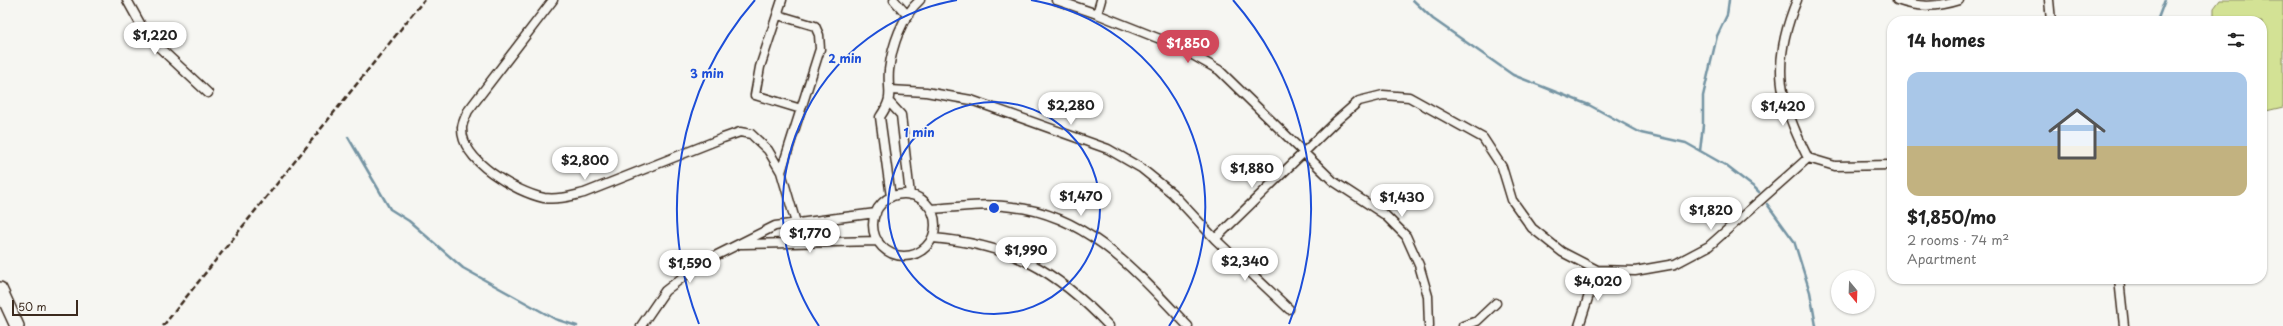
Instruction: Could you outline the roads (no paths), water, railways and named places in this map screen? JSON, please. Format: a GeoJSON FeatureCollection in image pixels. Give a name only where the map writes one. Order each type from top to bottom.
{"type":"FeatureCollection","features":[{"type":"Feature","properties":{"kind":"main road"},"geometry":{"type":"LineString","coordinates":[[0,289],[17,326]]}},
{"type":"Feature","properties":{"kind":"street"},"geometry":{"type":"LineString","coordinates":[[127,0],[147,36],[208,93]]}},
{"type":"Feature","properties":{"kind":"street"},"geometry":{"type":"LineString","coordinates":[[553,0],[468,110],[462,128],[465,144],[474,157],[494,174],[516,188],[545,198],[564,198],[584,193],[740,132],[751,134],[768,150],[781,172],[796,223]]}},
{"type":"Feature","properties":{"kind":"street"},"geometry":{"type":"LineString","coordinates":[[782,0],[760,67],[755,95],[801,109]]}},
{"type":"Feature","properties":{"kind":"street"},"geometry":{"type":"LineString","coordinates":[[894,0],[908,16]]}},
{"type":"Feature","properties":{"kind":"street"},"geometry":{"type":"LineString","coordinates":[[891,198],[880,117],[890,103],[889,70],[898,36],[913,7],[920,0]]}},
{"type":"Feature","properties":{"kind":"street"},"geometry":{"type":"LineString","coordinates":[[1056,0],[1175,44],[1219,70],[1333,181],[1385,215],[1406,236],[1420,265],[1428,296],[1429,326]]}},
{"type":"Feature","properties":{"kind":"street"},"geometry":{"type":"LineString","coordinates":[[1097,14],[1101,0]]}},
{"type":"Feature","properties":{"kind":"street"},"geometry":{"type":"LineString","coordinates":[[1797,0],[1786,26],[1780,65],[1783,100],[1796,134],[1808,158],[1835,166],[1887,165]]}},
{"type":"Feature","properties":{"kind":"street"},"geometry":{"type":"LineString","coordinates":[[1897,0],[1923,7],[1941,6],[1958,0]]}},
{"type":"Feature","properties":{"kind":"street"},"geometry":{"type":"LineString","coordinates":[[2049,0],[2051,16]]}},
{"type":"Feature","properties":{"kind":"street"},"geometry":{"type":"LineString","coordinates":[[778,15],[815,26],[819,36],[820,49],[781,172]]}},
{"type":"Feature","properties":{"kind":"street"},"geometry":{"type":"LineString","coordinates":[[890,90],[926,92],[971,100],[1108,149],[1141,168],[1172,193],[1215,239],[1289,309]]}},
{"type":"Feature","properties":{"kind":"street"},"geometry":{"type":"LineString","coordinates":[[1215,239],[1304,152],[1359,101],[1383,94],[1409,97],[1483,138],[1502,167],[1512,200],[1532,228],[1562,252],[1597,270],[1635,271],[1675,264],[1709,246],[1808,158]]}},
{"type":"Feature","properties":{"kind":"street"},"geometry":{"type":"LineString","coordinates":[[890,103],[901,115],[910,195]]}},
{"type":"Feature","properties":{"kind":"street"},"geometry":{"type":"LineString","coordinates":[[897,195],[910,195],[925,202],[931,209],[935,218],[933,238],[920,252],[910,256],[899,256],[889,252],[878,241],[873,226],[876,213],[880,206],[897,195]]}},
{"type":"Feature","properties":{"kind":"street"},"geometry":{"type":"LineString","coordinates":[[931,209],[983,205],[1014,207],[1051,216],[1081,228],[1125,261],[1188,326]]}},
{"type":"Feature","properties":{"kind":"street"},"geometry":{"type":"LineString","coordinates":[[641,326],[665,291],[701,263],[775,226],[876,213]]}},
{"type":"Feature","properties":{"kind":"street"},"geometry":{"type":"LineString","coordinates":[[933,238],[987,246],[1023,258],[1044,270],[1065,286],[1109,326]]}},
{"type":"Feature","properties":{"kind":"street"},"geometry":{"type":"LineString","coordinates":[[741,244],[878,241]]}},
{"type":"Feature","properties":{"kind":"street"},"geometry":{"type":"LineString","coordinates":[[1579,326],[1597,270]]}},
{"type":"Feature","properties":{"kind":"street"},"geometry":{"type":"LineString","coordinates":[[2120,284],[2124,326]]}},
{"type":"Feature","properties":{"kind":"street"},"geometry":{"type":"LineString","coordinates":[[1463,326],[1477,321],[1496,303]]}},
{"type":"Feature","properties":{"kind":"waterway"},"geometry":{"type":"LineString","coordinates":[[1413,0],[1433,19],[1513,75],[1589,105],[1641,133],[1686,143],[1725,165],[1759,192]]}},
{"type":"Feature","properties":{"kind":"waterway"},"geometry":{"type":"LineString","coordinates":[[1700,151],[1703,125],[1703,96],[1717,36],[1727,15],[1729,0]]}},
{"type":"Feature","properties":{"kind":"waterway"},"geometry":{"type":"LineString","coordinates":[[2159,16],[2165,0]]}},
{"type":"Feature","properties":{"kind":"waterway"},"geometry":{"type":"LineString","coordinates":[[348,137],[390,209],[409,221],[463,268],[555,319],[577,326]]}},
{"type":"Feature","properties":{"kind":"waterway"},"geometry":{"type":"LineString","coordinates":[[1767,204],[1794,241],[1810,292],[1816,326]]}},
{"type":"Feature","properties":{"kind":"railway"},"geometry":{"type":"LineString","coordinates":[[163,326],[424,0]]}}]}
